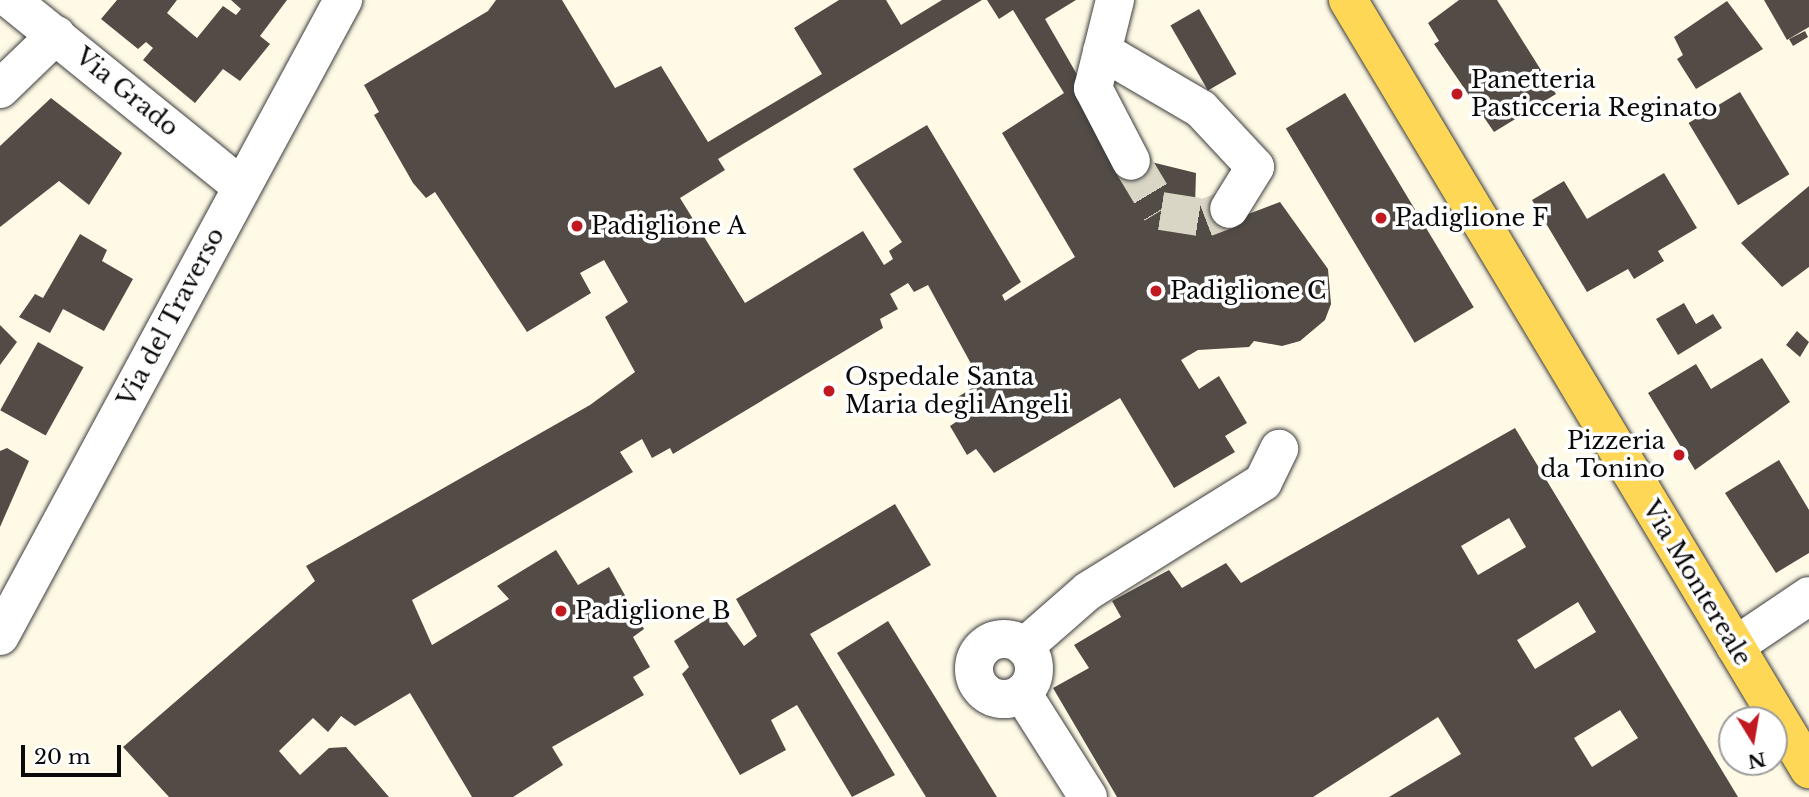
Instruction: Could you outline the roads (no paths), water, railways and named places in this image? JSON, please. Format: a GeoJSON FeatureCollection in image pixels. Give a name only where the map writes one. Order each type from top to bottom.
{"type":"FeatureCollection","features":[{"type":"Feature","properties":{"kind":"main road","name":"Via Montereale"},"geometry":{"type":"LineString","coordinates":[[1348,0],[1809,769]]}},
{"type":"Feature","properties":{"kind":"street","name":"Via Grado"},"geometry":{"type":"LineString","coordinates":[[11,0],[241,186]]}},
{"type":"Feature","properties":{"kind":"street","name":"Via del Traverso"},"geometry":{"type":"LineString","coordinates":[[0,636],[343,0]]}},
{"type":"Feature","properties":{"kind":"street"},"geometry":{"type":"LineString","coordinates":[[1115,0],[1093,88],[1130,161]]}},
{"type":"Feature","properties":{"kind":"street"},"geometry":{"type":"LineString","coordinates":[[0,89],[56,35]]}},
{"type":"Feature","properties":{"kind":"street"},"geometry":{"type":"LineString","coordinates":[[1102,51],[1201,109],[1255,167],[1229,209]]}},
{"type":"Feature","properties":{"kind":"street"},"geometry":{"type":"LineString","coordinates":[[1024,647],[1088,592],[1263,482],[1279,449]]}},
{"type":"Feature","properties":{"kind":"street"},"geometry":{"type":"LineString","coordinates":[[1735,646],[1809,596]]}},
{"type":"Feature","properties":{"kind":"street"},"geometry":{"type":"LineString","coordinates":[[995,640],[1024,647],[1034,665],[1022,693],[995,698],[979,687],[973,670],[979,652],[995,640]]}},
{"type":"Feature","properties":{"kind":"street"},"geometry":{"type":"LineString","coordinates":[[1022,693],[1088,797]]}},
{"type":"Feature","properties":{"kind":"tunnel"},"geometry":{"type":"LineString","coordinates":[[1131,161],[1161,211],[1205,218],[1229,209]]}},
{"type":"Feature","properties":{"kind":"place","name":"Panetteria Pasticceria Reginato"},"geometry":{"type":"Point","coordinates":[1457,94]}},
{"type":"Feature","properties":{"kind":"place","name":"Padiglione F"},"geometry":{"type":"Point","coordinates":[1381,218]}},
{"type":"Feature","properties":{"kind":"place","name":"Padiglione A"},"geometry":{"type":"Point","coordinates":[577,226]}},
{"type":"Feature","properties":{"kind":"place","name":"Padiglione C"},"geometry":{"type":"Point","coordinates":[1156,291]}},
{"type":"Feature","properties":{"kind":"place","name":"Ospedale Santa Maria degli Angeli"},"geometry":{"type":"Point","coordinates":[829,391]}},
{"type":"Feature","properties":{"kind":"place","name":"Pizzeria da Tonino"},"geometry":{"type":"Point","coordinates":[1679,455]}},
{"type":"Feature","properties":{"kind":"place","name":"Padiglione B"},"geometry":{"type":"Point","coordinates":[561,611]}}]}
